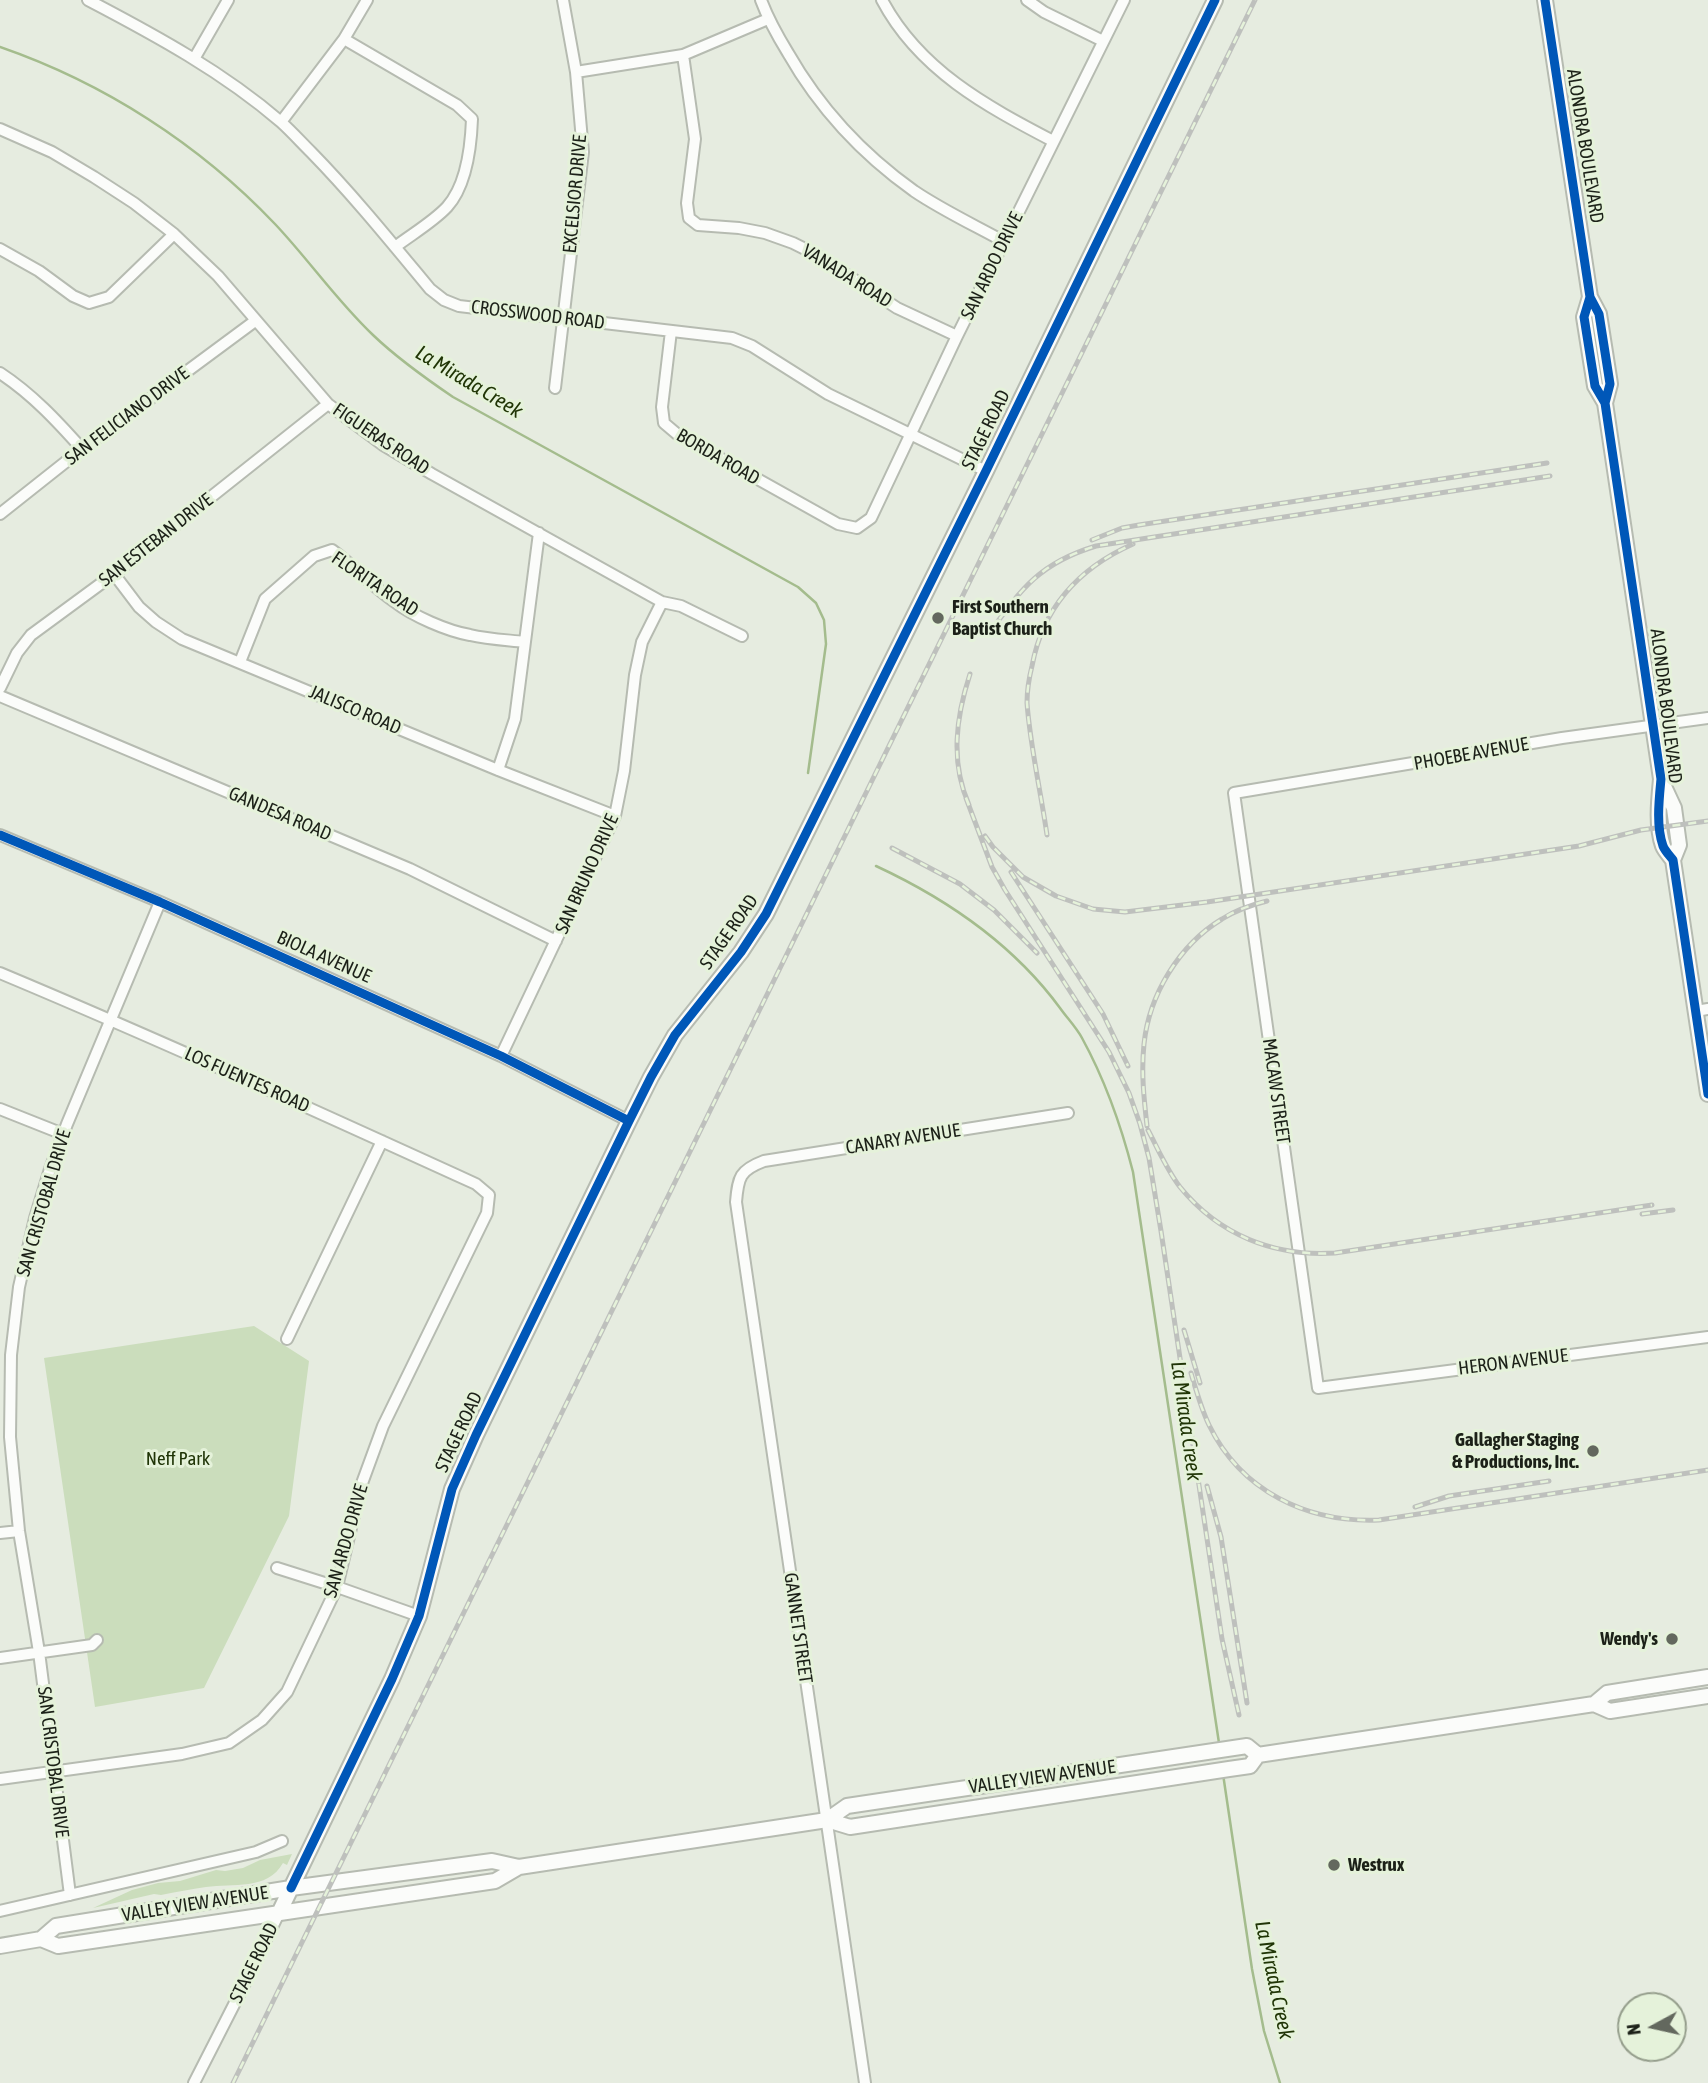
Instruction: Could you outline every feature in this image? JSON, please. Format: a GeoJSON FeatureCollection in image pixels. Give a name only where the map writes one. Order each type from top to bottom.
{"type":"FeatureCollection","features":[{"type":"Feature","properties":{"kind":"main road","name":"STAGE ROAD"},"geometry":{"type":"LineString","coordinates":[[279,1913],[392,1679],[419,1616],[452,1489],[475,1435],[651,1077],[675,1035],[741,952],[766,914],[986,471],[1215,0]]}},
{"type":"Feature","properties":{"kind":"main road","name":"ALONDRA BOULEVARD"},"geometry":{"type":"LineString","coordinates":[[1545,0],[1590,297],[1584,317],[1595,386],[1605,403],[1661,779],[1674,808],[1679,845],[1673,860],[1702,1010],[1708,1094]]}},
{"type":"Feature","properties":{"kind":"main road","name":"VALLEY VIEW AVENUE"},"geometry":{"type":"LineString","coordinates":[[41,1939],[58,1947],[495,1881],[520,1867],[827,1820],[850,1827],[1250,1766],[1258,1755],[1594,1704],[1607,1693],[1708,1677]]}},
{"type":"Feature","properties":{"kind":"main road","name":"VALLEY VIEW AVENUE"},"geometry":{"type":"LineString","coordinates":[[1594,1704],[1610,1711],[1708,1696]]}},
{"type":"Feature","properties":{"kind":"main road","name":"VALLEY VIEW AVENUE"},"geometry":{"type":"LineString","coordinates":[[827,1820],[847,1806],[1247,1746],[1258,1755]]}},
{"type":"Feature","properties":{"kind":"main road","name":"VALLEY VIEW AVENUE"},"geometry":{"type":"LineString","coordinates":[[0,1946],[41,1939],[56,1926],[291,1888],[492,1861],[520,1867]]}},
{"type":"Feature","properties":{"kind":"street","name":"CROSSWOOD ROAD"},"geometry":{"type":"LineString","coordinates":[[88,0],[194,59],[281,122],[345,188],[429,289],[444,300],[459,306],[732,338],[752,346],[828,394],[986,471]]}},
{"type":"Feature","properties":{"kind":"street"},"geometry":{"type":"LineString","coordinates":[[194,59],[228,0]]}},
{"type":"Feature","properties":{"kind":"street"},"geometry":{"type":"LineString","coordinates":[[281,122],[344,39],[367,0]]}},
{"type":"Feature","properties":{"kind":"street","name":"EXCELSIOR DRIVE"},"geometry":{"type":"LineString","coordinates":[[555,388],[583,152],[576,72],[564,0]]}},
{"type":"Feature","properties":{"kind":"street"},"geometry":{"type":"LineString","coordinates":[[761,0],[768,19],[801,76],[828,114],[854,142],[916,192],[1003,241]]}},
{"type":"Feature","properties":{"kind":"street"},"geometry":{"type":"LineString","coordinates":[[882,0],[909,40],[932,65],[983,104],[1053,142]]}},
{"type":"Feature","properties":{"kind":"street"},"geometry":{"type":"LineString","coordinates":[[1027,0],[1044,12],[1103,41]]}},
{"type":"Feature","properties":{"kind":"street","name":"SAN ARDO DRIVE"},"geometry":{"type":"LineString","coordinates":[[858,528],[872,518],[1003,241],[1124,0]]}},
{"type":"Feature","properties":{"kind":"street"},"geometry":{"type":"LineString","coordinates":[[576,72],[683,55],[768,19]]}},
{"type":"Feature","properties":{"kind":"street"},"geometry":{"type":"LineString","coordinates":[[344,39],[457,105],[472,119],[471,140],[458,192],[446,208],[395,247]]}},
{"type":"Feature","properties":{"kind":"street","name":"VANADA ROAD"},"geometry":{"type":"LineString","coordinates":[[683,55],[695,139],[687,203],[689,218],[698,225],[739,228],[765,233],[793,243],[817,255],[897,308],[957,336]]}},
{"type":"Feature","properties":{"kind":"street","name":"FIGUERAS ROAD"},"geometry":{"type":"LineString","coordinates":[[0,129],[52,152],[94,177],[174,234],[218,276],[328,404],[393,451],[662,602],[681,606],[742,636]]}},
{"type":"Feature","properties":{"kind":"street"},"geometry":{"type":"LineString","coordinates":[[0,249],[39,271],[73,296],[89,303],[109,297],[174,234]]}},
{"type":"Feature","properties":{"kind":"street","name":"SAN FELICIANO DRIVE"},"geometry":{"type":"LineString","coordinates":[[1,512],[255,321]]}},
{"type":"Feature","properties":{"kind":"street","name":"BORDA ROAD"},"geometry":{"type":"LineString","coordinates":[[671,331],[662,407],[664,423],[677,434],[838,524],[858,528]]}},
{"type":"Feature","properties":{"kind":"street"},"geometry":{"type":"LineString","coordinates":[[0,373],[49,413],[82,449]]}},
{"type":"Feature","properties":{"kind":"street","name":"SAN ESTEBAN DRIVE"},"geometry":{"type":"LineString","coordinates":[[0,688],[16,653],[31,635],[114,574],[328,404]]}},
{"type":"Feature","properties":{"kind":"street"},"geometry":{"type":"LineString","coordinates":[[498,770],[515,719],[539,533]]}},
{"type":"Feature","properties":{"kind":"street","name":"FLORITA ROAD"},"geometry":{"type":"LineString","coordinates":[[240,662],[265,599],[314,556],[332,550],[398,605],[439,625],[468,635],[524,642]]}},
{"type":"Feature","properties":{"kind":"street","name":"JALISCO ROAD"},"geometry":{"type":"LineString","coordinates":[[114,574],[139,607],[182,639],[615,816]]}},
{"type":"Feature","properties":{"kind":"street","name":"SAN BRUNO DRIVE"},"geometry":{"type":"LineString","coordinates":[[502,1055],[615,816],[625,771],[635,675],[642,642],[662,602]]}},
{"type":"Feature","properties":{"kind":"street","name":"GANDESA ROAD"},"geometry":{"type":"LineString","coordinates":[[0,696],[410,869],[556,941]]}},
{"type":"Feature","properties":{"kind":"street","name":"PHOEBE AVENUE"},"geometry":{"type":"LineString","coordinates":[[1234,793],[1562,738],[1708,718]]}},
{"type":"Feature","properties":{"kind":"street","name":"MACAW STREET"},"geometry":{"type":"LineString","coordinates":[[1234,793],[1318,1388]]}},
{"type":"Feature","properties":{"kind":"street","name":"BIOLA AVENUE"},"geometry":{"type":"LineString","coordinates":[[0,835],[160,902],[502,1055],[629,1121]]}},
{"type":"Feature","properties":{"kind":"street","name":"SAN CRISTOBAL DRIVE"},"geometry":{"type":"LineString","coordinates":[[70,1895],[39,1652],[19,1531],[10,1437],[12,1343],[19,1287],[35,1218],[62,1135],[160,902]]}},
{"type":"Feature","properties":{"kind":"street","name":"LOS FUENTES ROAD"},"geometry":{"type":"LineString","coordinates":[[0,973],[476,1184],[489,1195]]}},
{"type":"Feature","properties":{"kind":"street"},"geometry":{"type":"LineString","coordinates":[[0,1109],[62,1135]]}},
{"type":"Feature","properties":{"kind":"street","name":"CANARY AVENUE"},"geometry":{"type":"LineString","coordinates":[[741,1174],[764,1161],[1068,1113]]}},
{"type":"Feature","properties":{"kind":"street"},"geometry":{"type":"LineString","coordinates":[[287,1339],[382,1142]]}},
{"type":"Feature","properties":{"kind":"street","name":"GANNET STREET"},"geometry":{"type":"LineString","coordinates":[[741,1174],[736,1202],[865,2083]]}},
{"type":"Feature","properties":{"kind":"street","name":"SAN ARDO DRIVE"},"geometry":{"type":"LineString","coordinates":[[55,1773],[182,1754],[229,1743],[262,1720],[288,1692],[337,1587],[361,1486],[383,1426],[487,1213],[489,1195]]}},
{"type":"Feature","properties":{"kind":"street","name":"HERON AVENUE"},"geometry":{"type":"LineString","coordinates":[[1318,1388],[1708,1337]]}},
{"type":"Feature","properties":{"kind":"street"},"geometry":{"type":"LineString","coordinates":[[0,1533],[19,1531]]}},
{"type":"Feature","properties":{"kind":"street"},"geometry":{"type":"LineString","coordinates":[[277,1568],[419,1616]]}},
{"type":"Feature","properties":{"kind":"street"},"geometry":{"type":"LineString","coordinates":[[0,1658],[92,1645],[97,1640]]}},
{"type":"Feature","properties":{"kind":"street"},"geometry":{"type":"LineString","coordinates":[[0,1779],[55,1773]]}},
{"type":"Feature","properties":{"kind":"street","name":"VALLEY VIEW AVENUE"},"geometry":{"type":"LineString","coordinates":[[0,1911],[256,1852],[282,1841]]}},
{"type":"Feature","properties":{"kind":"street","name":"STAGE ROAD"},"geometry":{"type":"LineString","coordinates":[[194,2083],[279,1913]]}},
{"type":"Feature","properties":{"kind":"green space","name":"Neff Park"},"geometry":{"type":"Polygon","coordinates":[[[254,1326],[309,1361],[289,1516],[204,1688],[95,1707],[44,1358],[254,1326]]]}},
{"type":"Feature","properties":{"kind":"green space"},"geometry":{"type":"Polygon","coordinates":[[[292,1854],[287,1865],[283,1863],[276,1872],[259,1882],[154,1894],[93,1908],[132,1890],[180,1881],[216,1870],[243,1868],[260,1860],[292,1854]]]}},
{"type":"Feature","properties":{"kind":"waterway","name":"La Mirada Creek"},"geometry":{"type":"LineString","coordinates":[[0,47],[39,62],[113,98],[182,142],[246,195],[275,224],[373,335],[412,368],[453,397],[798,587],[816,603],[824,620],[826,644],[808,773]]}},
{"type":"Feature","properties":{"kind":"waterway","name":"La Mirada Creek"},"geometry":{"type":"LineString","coordinates":[[876,866],[928,893],[977,925],[1021,963],[1080,1034],[1112,1103],[1133,1172],[1219,1743]]}},
{"type":"Feature","properties":{"kind":"waterway","name":"La Mirada Creek"},"geometry":{"type":"LineString","coordinates":[[1223,1774],[1252,1969],[1264,2031],[1280,2083]]}},
{"type":"Feature","properties":{"kind":"railway"},"geometry":{"type":"LineString","coordinates":[[233,2083],[1255,0]]}},
{"type":"Feature","properties":{"kind":"railway"},"geometry":{"type":"LineString","coordinates":[[1092,540],[1122,528],[1139,525],[1547,463]]}},
{"type":"Feature","properties":{"kind":"railway"},"geometry":{"type":"LineString","coordinates":[[990,632],[1012,602],[1046,569],[1060,560],[1096,546],[1550,476]]}},
{"type":"Feature","properties":{"kind":"railway"},"geometry":{"type":"LineString","coordinates":[[1047,835],[1027,703],[1037,645],[1045,625],[1066,592],[1096,565],[1133,544]]}},
{"type":"Feature","properties":{"kind":"railway"},"geometry":{"type":"LineString","coordinates":[[969,805],[959,772],[957,740],[961,707],[970,674]]}},
{"type":"Feature","properties":{"kind":"railway"},"geometry":{"type":"LineString","coordinates":[[966,798],[992,867],[1109,1052],[1129,1093],[1140,1124],[1149,1158],[1161,1231],[1222,1639],[1239,1715]]}},
{"type":"Feature","properties":{"kind":"railway"},"geometry":{"type":"LineString","coordinates":[[985,836],[1023,877],[1056,896],[1093,909],[1125,912],[1579,846],[1641,830],[1708,821]]}},
{"type":"Feature","properties":{"kind":"railway"},"geometry":{"type":"LineString","coordinates":[[892,848],[960,884],[994,910],[1037,953]]}},
{"type":"Feature","properties":{"kind":"railway"},"geometry":{"type":"LineString","coordinates":[[1011,872],[1103,1014],[1128,1066]]}},
{"type":"Feature","properties":{"kind":"railway"},"geometry":{"type":"LineString","coordinates":[[1147,1126],[1143,1075],[1144,1044],[1152,1007],[1169,973],[1192,943],[1207,930],[1233,913],[1267,901]]}},
{"type":"Feature","properties":{"kind":"railway"},"geometry":{"type":"LineString","coordinates":[[1148,1130],[1167,1167],[1195,1204],[1212,1218],[1249,1240],[1291,1251],[1335,1253],[1652,1205]]}},
{"type":"Feature","properties":{"kind":"railway"},"geometry":{"type":"LineString","coordinates":[[1642,1214],[1673,1210]]}},
{"type":"Feature","properties":{"kind":"railway"},"geometry":{"type":"LineString","coordinates":[[1184,1330],[1200,1383]]}},
{"type":"Feature","properties":{"kind":"railway"},"geometry":{"type":"LineString","coordinates":[[1191,1373],[1209,1425],[1239,1468],[1258,1485],[1279,1498],[1302,1509],[1327,1516],[1379,1520],[1708,1470]]}},
{"type":"Feature","properties":{"kind":"railway"},"geometry":{"type":"LineString","coordinates":[[1415,1507],[1449,1496],[1549,1481]]}},
{"type":"Feature","properties":{"kind":"railway"},"geometry":{"type":"LineString","coordinates":[[1207,1486],[1221,1537],[1247,1703]]}},
{"type":"Feature","properties":{"kind":"cycle path"},"geometry":{"type":"LineString","coordinates":[[291,1888],[392,1679],[419,1616],[452,1489],[629,1121],[675,1035],[741,952],[766,914],[986,471],[1215,0]]}},
{"type":"Feature","properties":{"kind":"cycle path"},"geometry":{"type":"LineString","coordinates":[[1545,0],[1590,297],[1599,314],[1610,384],[1605,403]]}},
{"type":"Feature","properties":{"kind":"cycle path"},"geometry":{"type":"LineString","coordinates":[[1590,297],[1584,317],[1595,386],[1605,403],[1661,779],[1659,830],[1663,846],[1673,860],[1708,1094]]}},
{"type":"Feature","properties":{"kind":"cycle path"},"geometry":{"type":"LineString","coordinates":[[0,835],[160,902],[501,1056],[629,1121]]}},
{"type":"Feature","properties":{"kind":"place","name":"First Southern Baptist Church"},"geometry":{"type":"Point","coordinates":[938,618]}},
{"type":"Feature","properties":{"kind":"place","name":"Gallagher Staging & Productions, Inc."},"geometry":{"type":"Point","coordinates":[1593,1451]}},
{"type":"Feature","properties":{"kind":"place","name":"Wendy's"},"geometry":{"type":"Point","coordinates":[1672,1639]}},
{"type":"Feature","properties":{"kind":"place","name":"Westrux"},"geometry":{"type":"Point","coordinates":[1334,1865]}}]}
